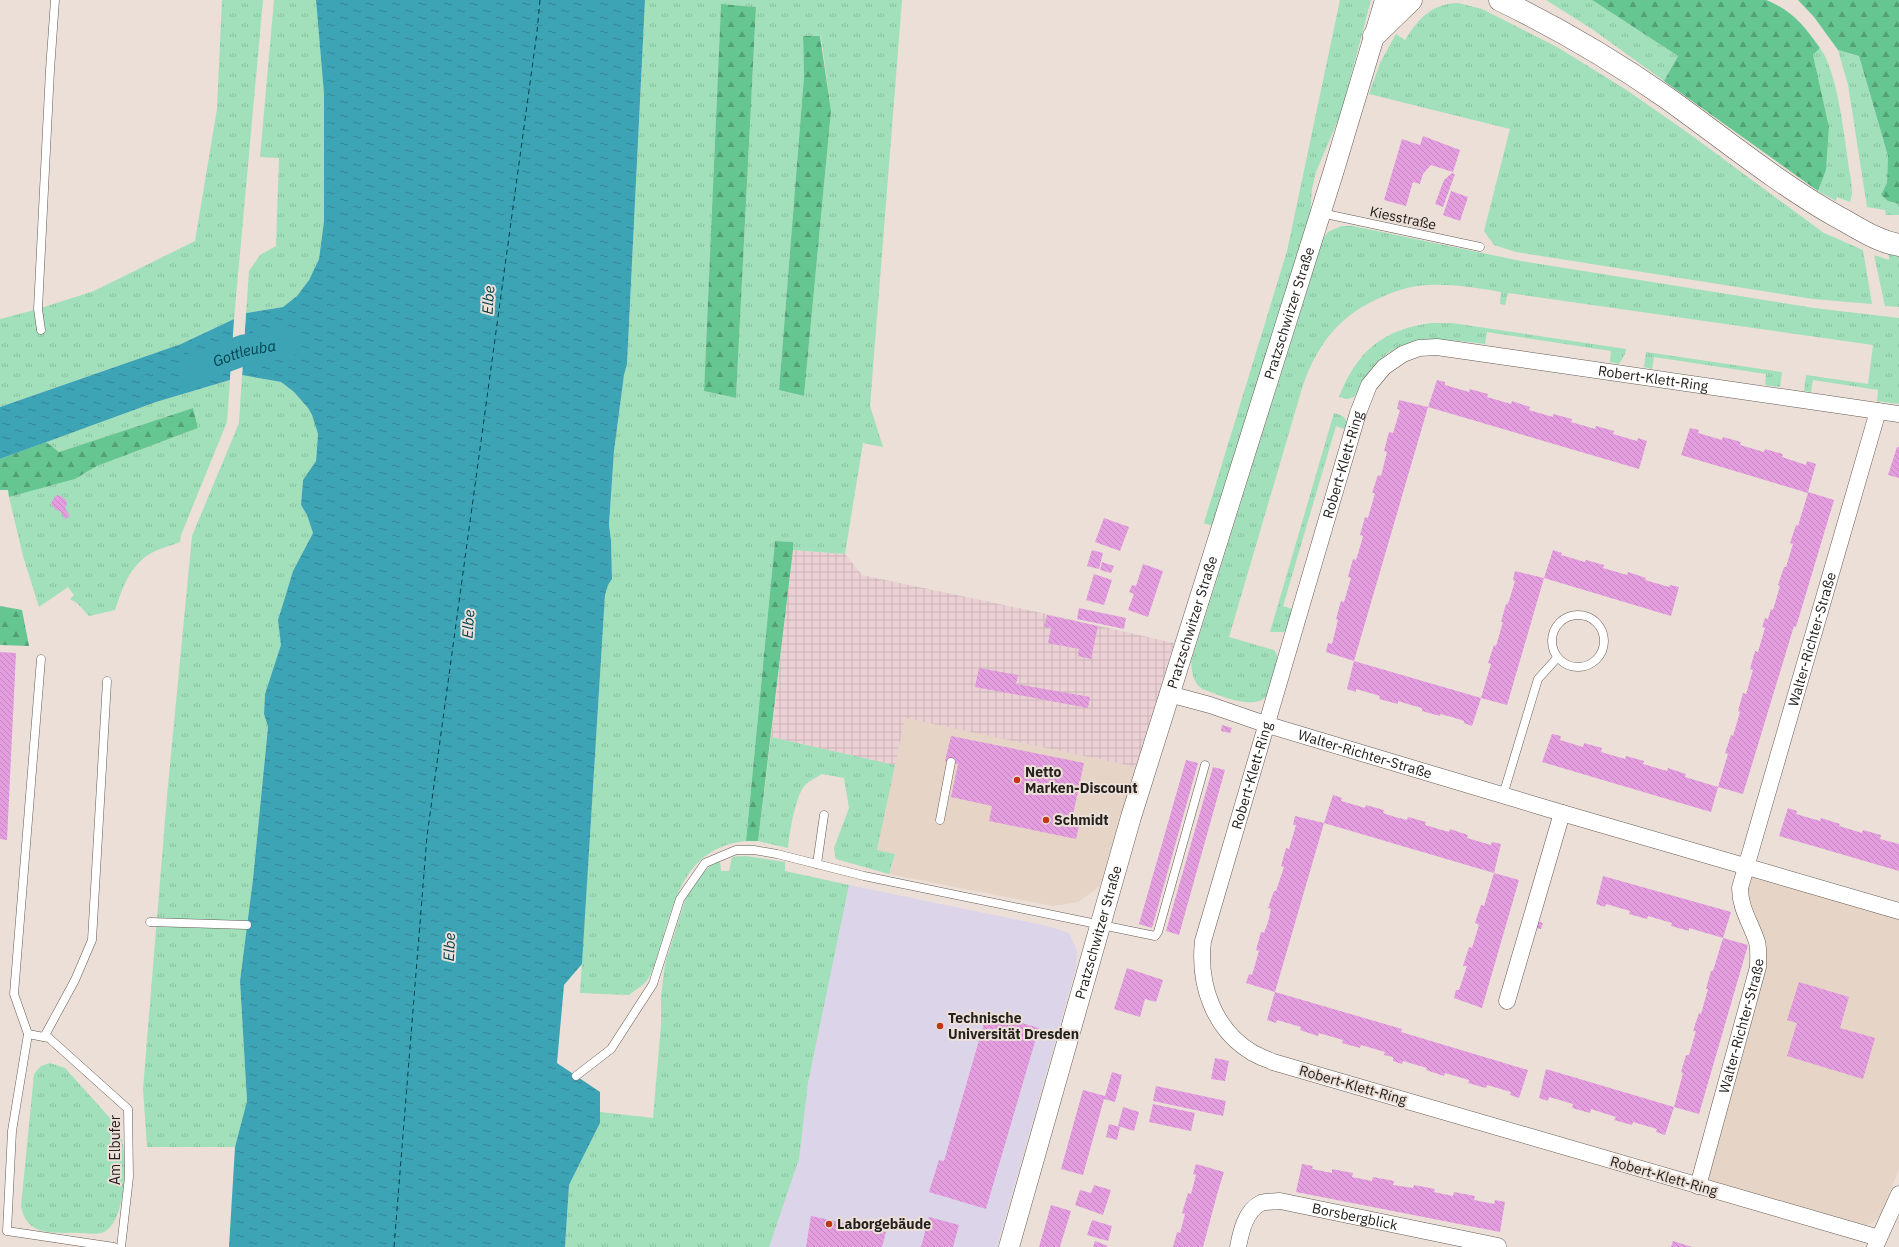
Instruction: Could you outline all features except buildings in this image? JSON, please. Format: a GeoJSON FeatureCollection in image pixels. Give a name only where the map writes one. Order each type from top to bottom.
{"type":"FeatureCollection","features":[{"type":"Feature","properties":{"kind":"highway"},"geometry":{"type":"LineString","coordinates":[[1374,36],[1411,0]]}},
{"type":"Feature","properties":{"kind":"highway"},"geometry":{"type":"LineString","coordinates":[[1500,0],[1577,40],[1623,68],[1800,195],[1836,216],[1893,237]]}},
{"type":"Feature","properties":{"kind":"street","name":"Pratzschwitzer Straße"},"geometry":{"type":"LineString","coordinates":[[1009,1247],[1100,924],[1169,694],[1224,522],[1385,0]]}},
{"type":"Feature","properties":{"kind":"street","name":"Robert-Klett-Ring"},"geometry":{"type":"LineString","coordinates":[[1877,1243],[1698,1186],[1274,1062],[1254,1054],[1228,1032],[1214,1012],[1207,996],[1200,958],[1203,941],[1268,725],[1358,413],[1369,385],[1384,367],[1403,354],[1419,348],[1437,347],[1899,414]]}},
{"type":"Feature","properties":{"kind":"street","name":"Walter-Richter-Straße"},"geometry":{"type":"LineString","coordinates":[[1698,1186],[1758,968],[1759,956],[1757,942],[1741,904],[1740,888],[1878,411]]}},
{"type":"Feature","properties":{"kind":"street","name":"Walter-Richter-Straße"},"geometry":{"type":"LineString","coordinates":[[1169,694],[1210,705],[1268,725],[1503,796],[1899,911]]}},
{"type":"Feature","properties":{"kind":"street"},"geometry":{"type":"LineString","coordinates":[[1507,1001],[1562,813]]}},
{"type":"Feature","properties":{"kind":"street"},"geometry":{"type":"LineString","coordinates":[[1877,1243],[1899,1194]]}},
{"type":"Feature","properties":{"kind":"street","name":"Borsbergblick"},"geometry":{"type":"LineString","coordinates":[[1238,1247],[1242,1227],[1252,1209],[1262,1203],[1280,1201],[1498,1246]]}},
{"type":"Feature","properties":{"kind":"lane"},"geometry":{"type":"LineString","coordinates":[[41,330],[38,309],[55,0]]}},
{"type":"Feature","properties":{"kind":"lane","name":"Kiesstraße"},"geometry":{"type":"LineString","coordinates":[[1320,213],[1480,247]]}},
{"type":"Feature","properties":{"kind":"lane"},"geometry":{"type":"LineString","coordinates":[[1576,615],[1588,617],[1598,624],[1602,630],[1604,645],[1597,659],[1592,664],[1577,668],[1570,666],[1557,658],[1551,643],[1555,627],[1561,621],[1576,615]]}},
{"type":"Feature","properties":{"kind":"lane"},"geometry":{"type":"LineString","coordinates":[[1503,796],[1538,679],[1557,658]]}},
{"type":"Feature","properties":{"kind":"lane"},"geometry":{"type":"LineString","coordinates":[[40,659],[14,994],[28,1034],[12,1131],[7,1231],[114,1247]]}},
{"type":"Feature","properties":{"kind":"lane"},"geometry":{"type":"LineString","coordinates":[[44,1037],[75,980],[92,940],[107,681]]}},
{"type":"Feature","properties":{"kind":"lane"},"geometry":{"type":"LineString","coordinates":[[940,820],[951,762]]}},
{"type":"Feature","properties":{"kind":"lane"},"geometry":{"type":"LineString","coordinates":[[576,1076],[611,1049],[653,984],[680,899],[705,862],[736,850],[777,854],[864,876],[1100,924],[1148,936],[1155,936],[1158,932],[1205,765]]}},
{"type":"Feature","properties":{"kind":"lane"},"geometry":{"type":"LineString","coordinates":[[817,864],[824,815]]}},
{"type":"Feature","properties":{"kind":"lane"},"geometry":{"type":"LineString","coordinates":[[150,922],[247,925]]}},
{"type":"Feature","properties":{"kind":"lane","name":"Am Elbufer"},"geometry":{"type":"LineString","coordinates":[[28,1034],[49,1038],[128,1109],[130,1177],[121,1247]]}},
{"type":"Feature","properties":{"kind":"shaded area"},"geometry":{"type":"Polygon","coordinates":[[[793,550],[845,554],[862,575],[1042,613],[1174,643],[1136,767],[905,718],[895,765],[771,737],[793,550]]]}},
{"type":"Feature","properties":{"kind":"shaded area"},"geometry":{"type":"Polygon","coordinates":[[[905,717],[1136,767],[1100,886],[1078,902],[1053,906],[889,874],[895,854],[877,850],[905,717]]]}},
{"type":"Feature","properties":{"kind":"shaded area"},"geometry":{"type":"Polygon","coordinates":[[[1750,875],[1899,919],[1899,1169],[1880,1216],[1872,1223],[1866,1225],[1710,1181],[1708,1174],[1761,979],[1746,889],[1750,875]]]}},
{"type":"Feature","properties":{"kind":"shaded area","name":"Technische Universität Dresden"},"geometry":{"type":"Polygon","coordinates":[[[849,885],[1047,926],[1069,933],[1077,951],[1076,968],[997,1247],[769,1247],[799,1159],[808,1083],[849,885]]]}},
{"type":"Feature","properties":{"kind":"green space"},"geometry":{"type":"Polygon","coordinates":[[[222,0],[263,0],[234,319],[181,344],[0,407],[0,319],[38,309],[94,291],[195,241],[217,109],[222,0]]]}},
{"type":"Feature","properties":{"kind":"green space"},"geometry":{"type":"Polygon","coordinates":[[[274,0],[316,0],[324,94],[324,221],[319,259],[309,280],[297,296],[283,307],[246,313],[249,271],[260,255],[276,246],[279,158],[260,157],[274,0]]]}},
{"type":"Feature","properties":{"kind":"green space"},"geometry":{"type":"Polygon","coordinates":[[[645,0],[902,0],[870,406],[883,447],[863,443],[845,554],[793,550],[793,542],[775,541],[746,841],[726,845],[709,853],[696,864],[686,878],[678,894],[671,911],[655,963],[648,979],[629,995],[580,993],[605,595],[608,585],[612,579],[609,525],[614,451],[624,374],[627,364],[645,0]],[[721,4],[704,391],[736,398],[756,7],[721,4]],[[803,36],[804,76],[779,390],[804,396],[831,111],[821,36],[803,36]]]}},
{"type":"Feature","properties":{"kind":"green space"},"geometry":{"type":"Polygon","coordinates":[[[1340,0],[1371,0],[1341,113],[1316,172],[1312,189],[1310,215],[1213,526],[1204,523],[1287,251],[1340,0]]]}},
{"type":"Feature","properties":{"kind":"green space"},"geometry":{"type":"Polygon","coordinates":[[[1546,0],[1592,0],[1678,56],[1664,81],[1592,29],[1546,0]]]}},
{"type":"Feature","properties":{"kind":"green space"},"geometry":{"type":"Polygon","coordinates":[[[1592,0],[1766,0],[1790,14],[1803,26],[1820,48],[1813,55],[1829,127],[1826,170],[1818,191],[1664,81],[1678,56],[1592,0]]]}},
{"type":"Feature","properties":{"kind":"green space"},"geometry":{"type":"Polygon","coordinates":[[[1798,0],[1899,0],[1899,204],[1888,201],[1881,195],[1887,183],[1888,156],[1859,56],[1838,50],[1814,17],[1798,0]]]}},
{"type":"Feature","properties":{"kind":"green space"},"geometry":{"type":"Polygon","coordinates":[[[1458,3],[1482,9],[1557,47],[1625,89],[1684,130],[1824,233],[1863,250],[1872,304],[1813,299],[1516,252],[1494,245],[1484,231],[1510,129],[1369,94],[1380,63],[1396,34],[1405,40],[1426,14],[1440,6],[1458,3]]]}},
{"type":"Feature","properties":{"kind":"green space"},"geometry":{"type":"Polygon","coordinates":[[[721,4],[756,7],[736,398],[704,391],[721,4]]]}},
{"type":"Feature","properties":{"kind":"green space"},"geometry":{"type":"Polygon","coordinates":[[[803,36],[820,36],[831,111],[804,396],[779,390],[804,76],[803,36]]]}},
{"type":"Feature","properties":{"kind":"green space"},"geometry":{"type":"Polygon","coordinates":[[[1820,48],[1827,59],[1837,92],[1851,180],[1852,194],[1850,202],[1837,197],[1836,201],[1818,191],[1826,170],[1829,127],[1813,55],[1820,48]]]}},
{"type":"Feature","properties":{"kind":"green space"},"geometry":{"type":"Polygon","coordinates":[[[1838,50],[1859,56],[1888,156],[1887,183],[1881,195],[1888,201],[1899,204],[1899,215],[1886,215],[1885,210],[1867,207],[1848,85],[1838,50]]]}},
{"type":"Feature","properties":{"kind":"green space"},"geometry":{"type":"Polygon","coordinates":[[[1341,226],[1353,226],[1521,261],[1814,308],[1899,318],[1899,404],[1877,401],[1878,390],[1813,380],[1811,392],[1804,391],[1806,375],[1868,384],[1873,345],[1508,293],[1505,305],[1500,304],[1501,292],[1456,286],[1423,285],[1400,290],[1384,296],[1355,311],[1344,320],[1324,342],[1309,369],[1229,637],[1274,650],[1277,655],[1277,667],[1268,694],[1262,699],[1255,702],[1246,702],[1227,698],[1202,689],[1199,686],[1194,677],[1191,662],[1323,239],[1328,232],[1341,226]]]}},
{"type":"Feature","properties":{"kind":"green space"},"geometry":{"type":"Polygon","coordinates":[[[1889,254],[1899,255],[1899,307],[1885,306],[1874,255],[1889,260],[1889,254]]]}},
{"type":"Feature","properties":{"kind":"green space"},"geometry":{"type":"Polygon","coordinates":[[[1432,323],[1452,323],[1626,349],[1625,354],[1619,364],[1610,362],[1611,351],[1487,332],[1485,344],[1454,340],[1424,340],[1397,348],[1384,356],[1372,368],[1354,397],[1347,399],[1339,397],[1354,367],[1363,355],[1374,345],[1399,331],[1432,323]]]}},
{"type":"Feature","properties":{"kind":"green space"},"geometry":{"type":"Polygon","coordinates":[[[1646,352],[1782,372],[1780,387],[1765,385],[1766,374],[1654,357],[1652,369],[1644,367],[1646,352]]]}},
{"type":"Feature","properties":{"kind":"green space"},"geometry":{"type":"Polygon","coordinates":[[[242,375],[281,382],[294,392],[312,415],[318,434],[316,461],[303,480],[301,505],[307,515],[313,533],[293,571],[278,620],[282,645],[265,694],[264,714],[268,727],[253,879],[240,981],[247,1101],[235,1147],[147,1147],[143,1089],[167,796],[192,536],[239,423],[242,375]]]}},
{"type":"Feature","properties":{"kind":"green space"},"geometry":{"type":"Polygon","coordinates":[[[230,380],[227,422],[181,535],[180,542],[155,551],[141,560],[127,580],[120,594],[115,610],[89,616],[77,603],[70,599],[74,595],[68,587],[39,607],[23,556],[9,497],[75,479],[97,466],[198,428],[193,408],[59,452],[46,442],[156,402],[230,380]]]}},
{"type":"Feature","properties":{"kind":"green space"},"geometry":{"type":"Polygon","coordinates":[[[193,408],[198,428],[97,466],[75,479],[9,497],[8,490],[0,490],[0,459],[46,442],[59,452],[193,408]]]}},
{"type":"Feature","properties":{"kind":"green space"},"geometry":{"type":"Polygon","coordinates":[[[1334,413],[1345,418],[1347,430],[1336,426],[1283,606],[1295,610],[1290,624],[1284,632],[1270,632],[1334,413]]]}},
{"type":"Feature","properties":{"kind":"green space"},"geometry":{"type":"Polygon","coordinates":[[[775,541],[793,542],[793,550],[758,841],[746,841],[775,541]]]}},
{"type":"Feature","properties":{"kind":"green space"},"geometry":{"type":"Polygon","coordinates":[[[0,606],[22,610],[29,646],[0,645],[0,606]]]}},
{"type":"Feature","properties":{"kind":"green space"},"geometry":{"type":"Polygon","coordinates":[[[771,737],[895,765],[877,850],[895,854],[889,874],[836,859],[834,848],[849,808],[844,778],[822,774],[806,784],[802,789],[791,824],[788,848],[758,841],[771,737]]]}},
{"type":"Feature","properties":{"kind":"green space"},"geometry":{"type":"Polygon","coordinates":[[[745,856],[785,862],[785,871],[849,885],[808,1083],[799,1159],[769,1247],[565,1247],[569,1185],[600,1123],[600,1112],[653,1118],[661,1025],[661,997],[665,964],[685,900],[700,876],[710,866],[720,861],[721,871],[729,871],[732,857],[745,856]]]}},
{"type":"Feature","properties":{"kind":"green space"},"geometry":{"type":"Polygon","coordinates":[[[50,1063],[65,1068],[119,1128],[122,1138],[125,1167],[122,1200],[118,1214],[112,1225],[102,1233],[61,1233],[43,1231],[29,1224],[24,1216],[21,1206],[34,1074],[41,1066],[50,1063]]]}},
{"type":"Feature","properties":{"kind":"water","name":"Elbe"},"geometry":{"type":"Polygon","coordinates":[[[316,0],[645,0],[627,364],[624,375],[614,451],[609,525],[612,579],[608,585],[605,595],[582,964],[564,985],[557,1063],[600,1092],[600,1123],[569,1185],[565,1247],[229,1247],[235,1147],[247,1101],[240,981],[253,879],[268,727],[264,714],[265,694],[281,645],[278,620],[293,571],[313,533],[307,515],[301,505],[303,480],[316,461],[318,434],[312,415],[308,408],[294,392],[281,382],[242,375],[246,313],[283,307],[297,296],[309,280],[319,259],[324,221],[324,94],[316,0]]]}},
{"type":"Feature","properties":{"kind":"water"},"geometry":{"type":"Polygon","coordinates":[[[234,319],[230,380],[156,402],[0,459],[0,407],[181,344],[234,319]]]}},
{"type":"Feature","properties":{"kind":"pier"},"geometry":{"type":"Polygon","coordinates":[[[246,311],[242,377],[240,375],[244,312],[246,311]]]}},
{"type":"Feature","properties":{"kind":"pier"},"geometry":{"type":"Polygon","coordinates":[[[235,317],[232,380],[230,382],[235,317]]]}},
{"type":"Feature","properties":{"kind":"waterway","name":"Gottleuba"},"geometry":{"type":"LineString","coordinates":[[193,369],[244,350],[285,343]]}},
{"type":"Feature","properties":{"kind":"ferry route"},"geometry":{"type":"LineString","coordinates":[[394,1247],[427,836],[537,32],[540,0]]}},
{"type":"Feature","properties":{"kind":"place","name":"Netto Marken-Discount"},"geometry":{"type":"Point","coordinates":[1017,780]}},
{"type":"Feature","properties":{"kind":"place","name":"Schmidt"},"geometry":{"type":"Point","coordinates":[1046,820]}},
{"type":"Feature","properties":{"kind":"place","name":"Technische Universität Dresden"},"geometry":{"type":"Point","coordinates":[940,1026]}},
{"type":"Feature","properties":{"kind":"place","name":"Laborgebäude"},"geometry":{"type":"Point","coordinates":[829,1224]}}]}
